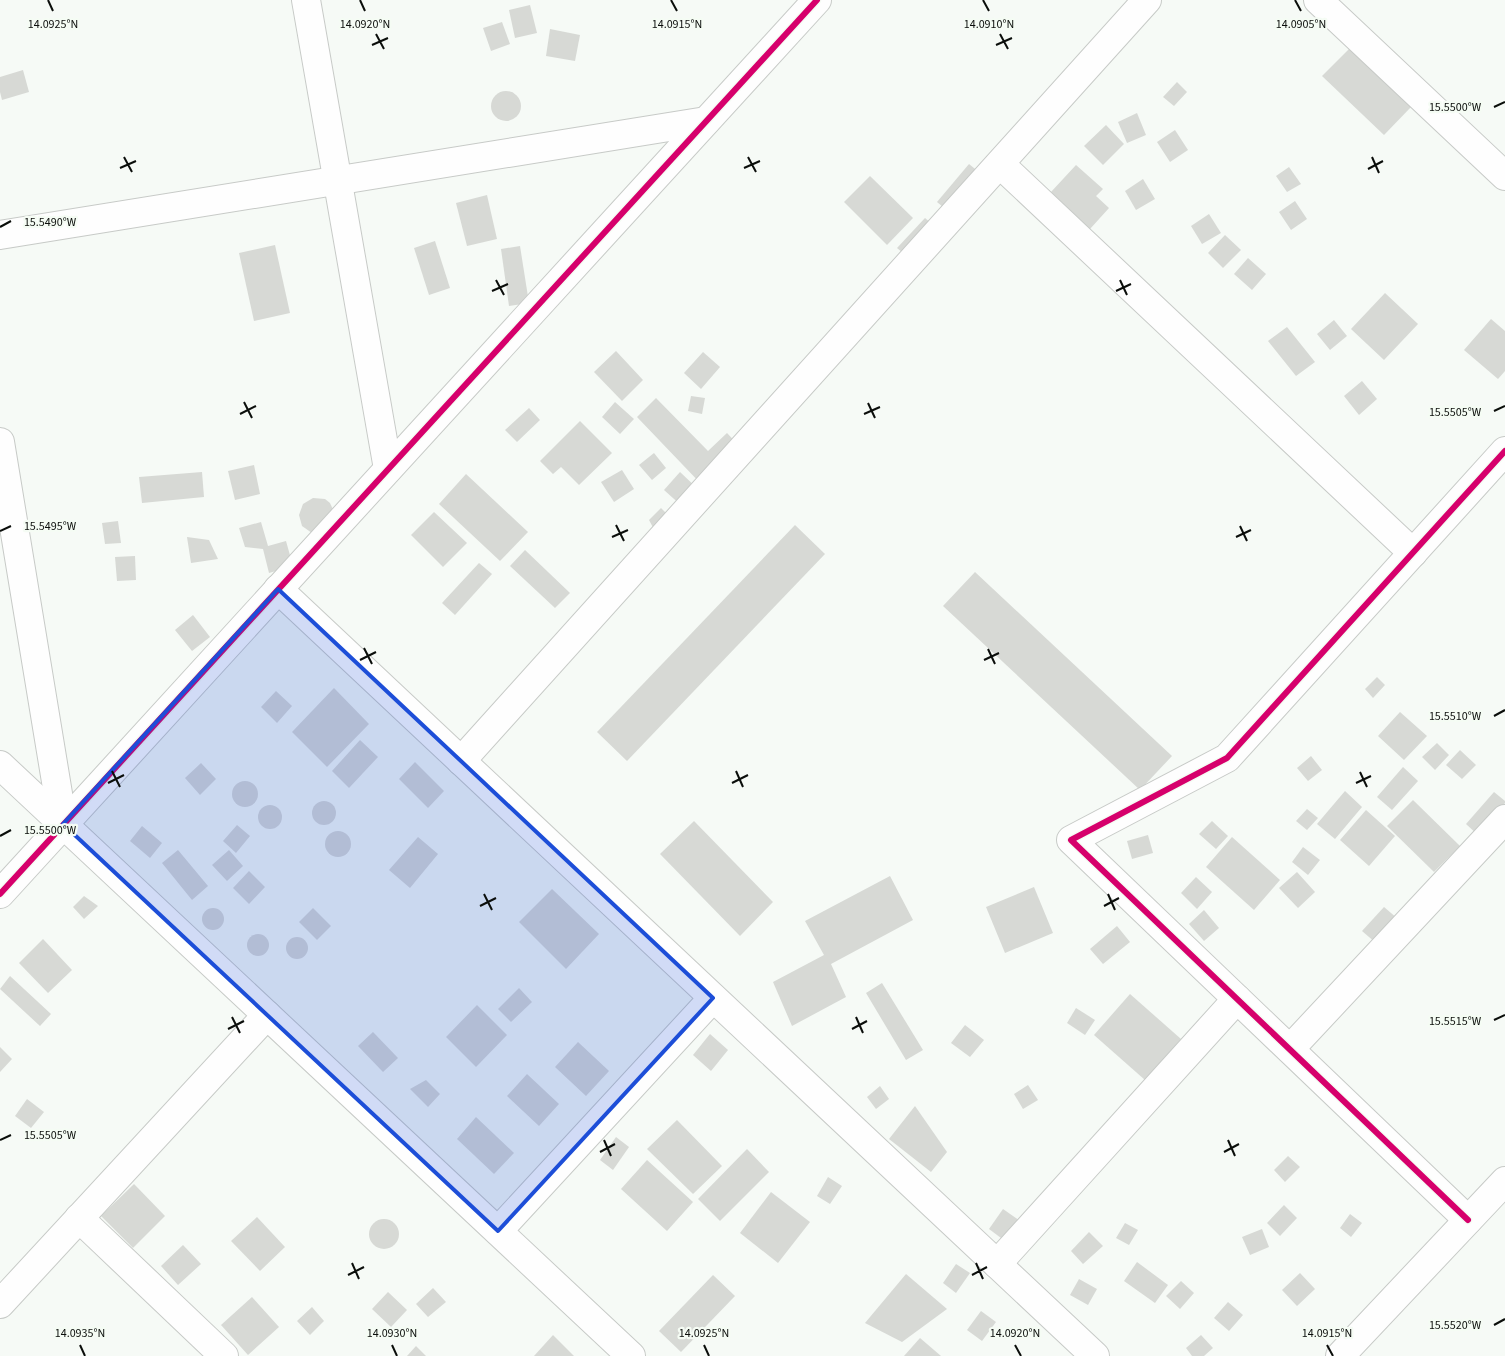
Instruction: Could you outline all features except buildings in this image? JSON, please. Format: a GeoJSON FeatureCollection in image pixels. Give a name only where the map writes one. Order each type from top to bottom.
{"type":"FeatureCollection","features":[{"type":"Feature","properties":{"kind":"street"},"geometry":{"type":"LineString","coordinates":[[306,0],[388,469]]}},
{"type":"Feature","properties":{"kind":"street"},"geometry":{"type":"LineString","coordinates":[[0,894],[817,0]]}},
{"type":"Feature","properties":{"kind":"street"},"geometry":{"type":"LineString","coordinates":[[461,760],[1147,0]]}},
{"type":"Feature","properties":{"kind":"street"},"geometry":{"type":"LineString","coordinates":[[1318,0],[1505,176]]}},
{"type":"Feature","properties":{"kind":"street"},"geometry":{"type":"LineString","coordinates":[[0,235],[706,121]]}},
{"type":"Feature","properties":{"kind":"street"},"geometry":{"type":"LineString","coordinates":[[1000,164],[1413,553]]}},
{"type":"Feature","properties":{"kind":"street"},"geometry":{"type":"LineString","coordinates":[[0,442],[64,824]]}},
{"type":"Feature","properties":{"kind":"street"},"geometry":{"type":"LineString","coordinates":[[1468,1220],[1071,840],[1227,758],[1505,451]]}},
{"type":"Feature","properties":{"kind":"street"},"geometry":{"type":"LineString","coordinates":[[278,589],[1095,1356]]}},
{"type":"Feature","properties":{"kind":"street"},"geometry":{"type":"LineString","coordinates":[[0,765],[631,1356]]}},
{"type":"Feature","properties":{"kind":"street"},"geometry":{"type":"LineString","coordinates":[[1290,1049],[1505,819]]}},
{"type":"Feature","properties":{"kind":"street"},"geometry":{"type":"LineString","coordinates":[[498,1232],[713,998]]}},
{"type":"Feature","properties":{"kind":"street"},"geometry":{"type":"LineString","coordinates":[[997,1264],[1237,999]]}},
{"type":"Feature","properties":{"kind":"street"},"geometry":{"type":"LineString","coordinates":[[0,1304],[267,1015]]}},
{"type":"Feature","properties":{"kind":"street"},"geometry":{"type":"LineString","coordinates":[[1340,1356],[1505,1181]]}},
{"type":"Feature","properties":{"kind":"street"},"geometry":{"type":"LineString","coordinates":[[79,1218],[224,1356]]}},
{"type":"Feature","properties":{"kind":"highlighted area"},"geometry":{"type":"Polygon","coordinates":[[[278,589],[713,998],[498,1231],[63,824],[278,589]]]}},
{"type":"Feature","properties":{"kind":"cycle path"},"geometry":{"type":"LineString","coordinates":[[0,894],[817,0]]}},
{"type":"Feature","properties":{"kind":"cycle path"},"geometry":{"type":"LineString","coordinates":[[1468,1220],[1071,840],[1227,758],[1505,451]]}}]}
